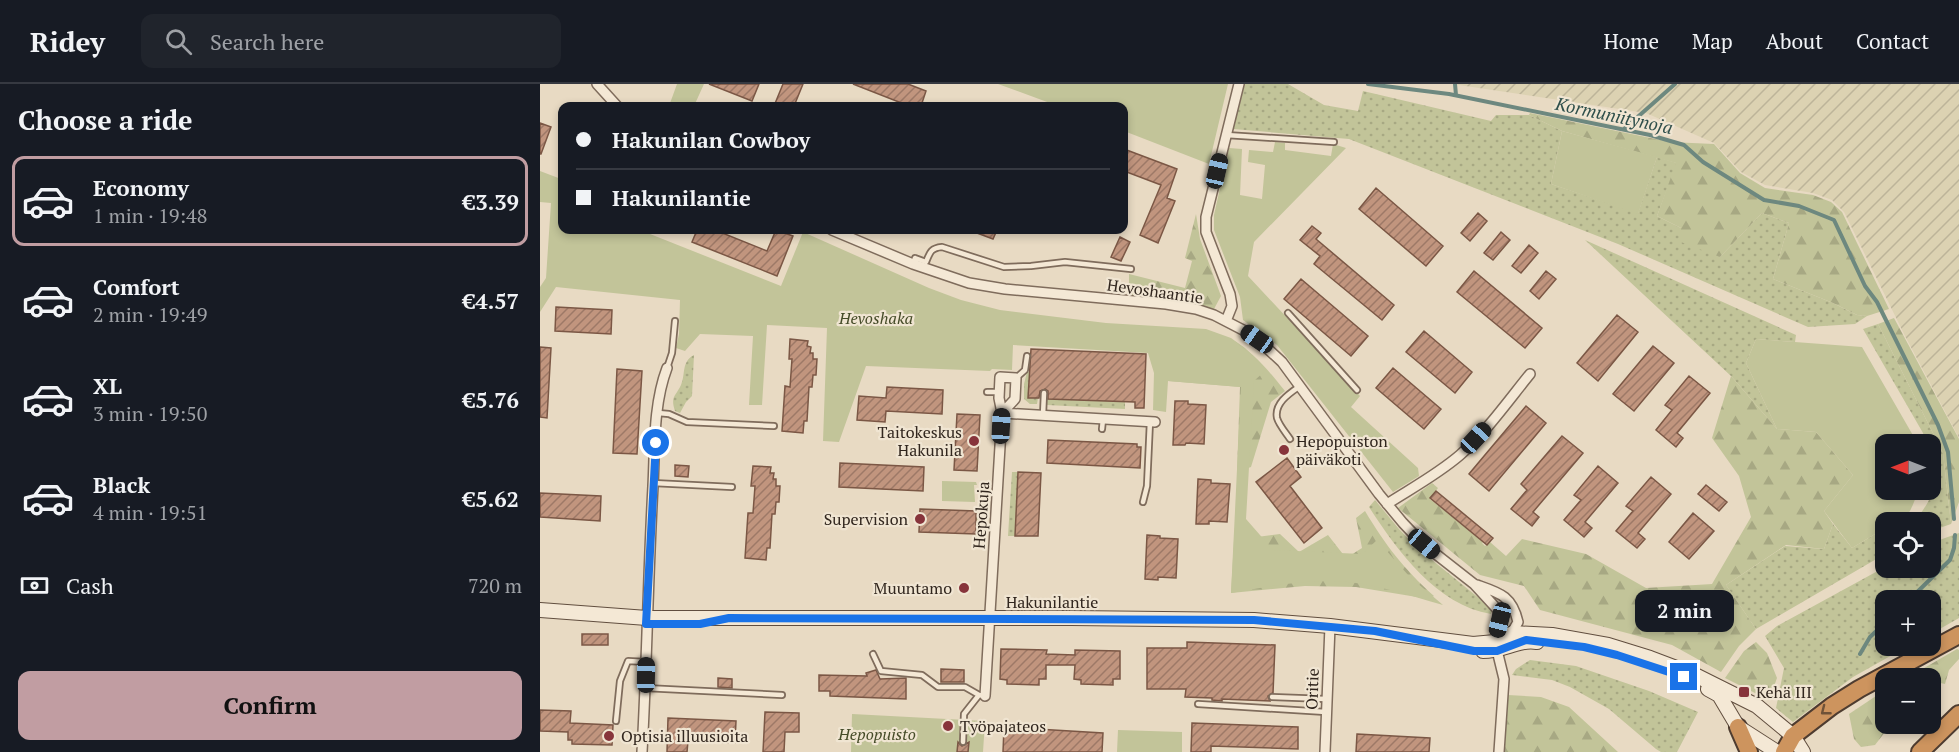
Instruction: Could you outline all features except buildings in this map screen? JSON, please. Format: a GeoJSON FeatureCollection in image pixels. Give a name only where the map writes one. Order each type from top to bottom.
{"type":"FeatureCollection","features":[{"type":"Feature","properties":{"kind":"highway"},"geometry":{"type":"LineString","coordinates":[[1784,752],[1793,736],[1832,706],[1858,689],[1959,635]]}},
{"type":"Feature","properties":{"kind":"highway"},"geometry":{"type":"LineString","coordinates":[[1920,752],[1959,714]]}},
{"type":"Feature","properties":{"kind":"highway"},"geometry":{"type":"LineString","coordinates":[[1738,727],[1749,752]]}},
{"type":"Feature","properties":{"kind":"main road","name":"Hakunilantie"},"geometry":{"type":"LineString","coordinates":[[540,610],[646,621]]}},
{"type":"Feature","properties":{"kind":"main road","name":"Hakunilantie"},"geometry":{"type":"LineString","coordinates":[[540,615],[646,621],[729,618],[1217,618],[1375,631],[1474,651],[1526,640],[1584,647],[1617,655],[1684,677],[1719,695],[1738,727],[1777,752]]}},
{"type":"Feature","properties":{"kind":"main road","name":"Hakunilantie"},"geometry":{"type":"LineString","coordinates":[[1496,646],[1513,633],[1552,635],[1608,645],[1695,675],[1757,706],[1793,736],[1803,752]]}},
{"type":"Feature","properties":{"kind":"street"},"geometry":{"type":"LineString","coordinates":[[597,84],[613,102]]}},
{"type":"Feature","properties":{"kind":"street"},"geometry":{"type":"LineString","coordinates":[[1226,321],[1232,306],[1230,294],[1206,232],[1206,217],[1239,84]]}},
{"type":"Feature","properties":{"kind":"street","name":"Hevoshaantie"},"geometry":{"type":"LineString","coordinates":[[842,234],[944,276],[987,286],[1196,309],[1243,330],[1268,349],[1282,362],[1387,504],[1424,544],[1474,584],[1497,609],[1500,620],[1496,646],[1504,679],[1499,752]]}},
{"type":"Feature","properties":{"kind":"street"},"geometry":{"type":"LineString","coordinates":[[642,752],[653,483],[661,384],[666,368]]}},
{"type":"Feature","properties":{"kind":"street"},"geometry":{"type":"LineString","coordinates":[[1387,504],[1432,476],[1461,454],[1491,422],[1530,374]]}},
{"type":"Feature","properties":{"kind":"street"},"geometry":{"type":"LineString","coordinates":[[999,392],[1000,377],[1016,378]]}},
{"type":"Feature","properties":{"kind":"street","name":"Hepokuja"},"geometry":{"type":"LineString","coordinates":[[1002,413],[1015,399],[1016,378]]}},
{"type":"Feature","properties":{"kind":"street","name":"Hepokuja"},"geometry":{"type":"LineString","coordinates":[[982,695],[990,619],[1002,413],[999,392]]}},
{"type":"Feature","properties":{"kind":"street"},"geometry":{"type":"LineString","coordinates":[[1002,413],[1152,421]]}},
{"type":"Feature","properties":{"kind":"street","name":"Hevoshaantie"},"geometry":{"type":"LineString","coordinates":[[1474,584],[1494,591],[1511,602],[1518,622],[1513,633]]}},
{"type":"Feature","properties":{"kind":"street","name":"Oritie"},"geometry":{"type":"LineString","coordinates":[[1325,752],[1330,626]]}},
{"type":"Feature","properties":{"kind":"lane"},"geometry":{"type":"LineString","coordinates":[[1225,135],[1334,142]]}},
{"type":"Feature","properties":{"kind":"lane"},"geometry":{"type":"LineString","coordinates":[[913,264],[915,258],[926,262],[934,247],[942,247],[1004,267],[1031,267],[1065,262],[1131,269]]}},
{"type":"Feature","properties":{"kind":"lane"},"geometry":{"type":"LineString","coordinates":[[1288,313],[1357,390]]}},
{"type":"Feature","properties":{"kind":"lane"},"geometry":{"type":"LineString","coordinates":[[666,368],[672,353],[675,321]]}},
{"type":"Feature","properties":{"kind":"lane"},"geometry":{"type":"LineString","coordinates":[[1016,378],[1025,370],[1027,356]]}},
{"type":"Feature","properties":{"kind":"lane"},"geometry":{"type":"LineString","coordinates":[[1290,440],[1277,419],[1277,412],[1286,395],[1300,386]]}},
{"type":"Feature","properties":{"kind":"lane"},"geometry":{"type":"LineString","coordinates":[[987,392],[999,392]]}},
{"type":"Feature","properties":{"kind":"lane"},"geometry":{"type":"LineString","coordinates":[[1043,415],[1044,393]]}},
{"type":"Feature","properties":{"kind":"lane"},"geometry":{"type":"LineString","coordinates":[[658,413],[669,414],[687,422],[774,426]]}},
{"type":"Feature","properties":{"kind":"lane"},"geometry":{"type":"LineString","coordinates":[[1102,429],[1103,419]]}},
{"type":"Feature","properties":{"kind":"lane"},"geometry":{"type":"LineString","coordinates":[[1143,502],[1147,486],[1152,421]]}},
{"type":"Feature","properties":{"kind":"lane"},"geometry":{"type":"LineString","coordinates":[[745,433],[746,424]]}},
{"type":"Feature","properties":{"kind":"lane"},"geometry":{"type":"LineString","coordinates":[[653,483],[732,487]]}},
{"type":"Feature","properties":{"kind":"lane"},"geometry":{"type":"LineString","coordinates":[[873,654],[881,670],[922,675],[938,687],[965,687],[982,695],[964,714],[963,742]]}},
{"type":"Feature","properties":{"kind":"lane"},"geometry":{"type":"LineString","coordinates":[[616,721],[620,681],[628,661],[646,662]]}},
{"type":"Feature","properties":{"kind":"lane"},"geometry":{"type":"LineString","coordinates":[[645,688],[782,695]]}},
{"type":"Feature","properties":{"kind":"lane"},"geometry":{"type":"LineString","coordinates":[[1272,697],[1326,699]]}},
{"type":"Feature","properties":{"kind":"lane"},"geometry":{"type":"LineString","coordinates":[[1198,704],[1326,712]]}},
{"type":"Feature","properties":{"kind":"shaded area"},"geometry":{"type":"Polygon","coordinates":[[[1452,84],[1959,84],[1959,438],[1905,336],[1844,212],[1832,200],[1813,193],[1765,185],[1741,172],[1714,143],[1646,113],[1452,84]]]}},
{"type":"Feature","properties":{"kind":"green space"},"geometry":{"type":"Polygon","coordinates":[[[677,84],[704,84],[696,102],[670,102],[677,84]]]}},
{"type":"Feature","properties":{"kind":"green space"},"geometry":{"type":"Polygon","coordinates":[[[998,84],[1228,84],[1209,164],[1128,133],[1128,102],[1047,102],[998,84]]]}},
{"type":"Feature","properties":{"kind":"green space"},"geometry":{"type":"Polygon","coordinates":[[[1245,84],[1288,84],[1324,105],[1358,111],[1363,91],[1491,121],[1496,115],[1529,115],[1562,131],[1551,184],[1638,213],[1657,157],[1677,163],[1657,216],[1681,228],[1720,257],[1762,213],[1789,223],[1773,279],[1857,315],[1867,316],[1855,324],[1808,327],[1618,244],[1349,139],[1233,129],[1245,84]]]}},
{"type":"Feature","properties":{"kind":"green space"},"geometry":{"type":"Polygon","coordinates":[[[1530,113],[1670,142],[1714,144],[1740,173],[1765,188],[1813,195],[1831,202],[1842,212],[1889,309],[1867,316],[1857,315],[1773,279],[1789,223],[1762,213],[1720,257],[1681,242],[1681,228],[1657,216],[1676,163],[1562,131],[1529,115],[1530,113]]]}},
{"type":"Feature","properties":{"kind":"green space"},"geometry":{"type":"Polygon","coordinates":[[[1562,131],[1657,157],[1638,214],[1551,184],[1562,131]]]}},
{"type":"Feature","properties":{"kind":"green space"},"geometry":{"type":"Polygon","coordinates":[[[1275,142],[1285,143],[1285,150],[1331,156],[1333,144],[1346,148],[1254,242],[1248,276],[1360,396],[1351,407],[1418,468],[1419,476],[1393,492],[1277,345],[1243,320],[1240,297],[1214,230],[1214,215],[1229,148],[1242,149],[1240,195],[1262,199],[1265,165],[1248,162],[1249,150],[1273,152],[1275,142]]]}},
{"type":"Feature","properties":{"kind":"green space","name":"Hevoshaka"},"geometry":{"type":"Polygon","coordinates":[[[540,171],[558,178],[558,234],[650,234],[781,286],[802,234],[808,234],[929,288],[961,300],[1000,310],[1106,323],[1206,329],[1231,338],[1245,348],[1266,370],[1254,381],[1246,519],[1273,550],[1362,554],[1377,540],[1409,576],[1443,605],[1376,586],[1334,581],[1269,586],[1231,593],[1241,387],[1168,381],[1166,412],[1153,410],[1154,373],[1148,353],[1013,345],[1012,370],[866,366],[839,442],[823,441],[827,328],[767,325],[762,405],[749,405],[753,336],[700,334],[685,351],[676,348],[679,334],[680,300],[556,287],[540,312],[540,287],[546,278],[551,203],[540,202],[540,171]]]}},
{"type":"Feature","properties":{"kind":"green space"},"geometry":{"type":"Polygon","coordinates":[[[1196,214],[1200,239],[1221,296],[1214,309],[1167,299],[1129,295],[1129,274],[1185,288],[1192,261],[1185,258],[1196,214]]]}},
{"type":"Feature","properties":{"kind":"green space"},"geometry":{"type":"Polygon","coordinates":[[[1585,240],[1796,335],[1795,342],[1756,339],[1746,363],[1777,429],[1731,376],[1585,240]]]}},
{"type":"Feature","properties":{"kind":"green space"},"geometry":{"type":"Polygon","coordinates":[[[1894,318],[1959,439],[1959,502],[1951,524],[1941,434],[1933,434],[1878,324],[1894,318]]]}},
{"type":"Feature","properties":{"kind":"green space"},"geometry":{"type":"Polygon","coordinates":[[[1878,324],[1933,434],[1924,434],[1863,329],[1878,324]]]}},
{"type":"Feature","properties":{"kind":"green space"},"geometry":{"type":"Polygon","coordinates":[[[1229,338],[1253,355],[1285,391],[1271,402],[1251,467],[1237,472],[1240,387],[1168,381],[1229,338]]]}},
{"type":"Feature","properties":{"kind":"green space"},"geometry":{"type":"Polygon","coordinates":[[[1756,339],[1862,347],[1912,434],[1875,434],[1875,500],[1914,500],[1909,512],[1875,512],[1875,534],[1852,548],[1824,511],[1853,475],[1816,432],[1777,429],[1746,363],[1756,339]]]}},
{"type":"Feature","properties":{"kind":"green space"},"geometry":{"type":"Polygon","coordinates":[[[694,355],[692,396],[680,413],[675,411],[673,399],[681,385],[685,364],[694,355]]]}},
{"type":"Feature","properties":{"kind":"green space"},"geometry":{"type":"Polygon","coordinates":[[[1027,372],[1030,372],[1029,398],[1038,398],[1037,404],[1030,404],[1024,399],[1027,372]]]}},
{"type":"Feature","properties":{"kind":"green space"},"geometry":{"type":"Polygon","coordinates":[[[1731,376],[1777,429],[1816,432],[1853,475],[1824,511],[1833,524],[1824,549],[1786,545],[1726,585],[1756,629],[1739,646],[1721,672],[1672,645],[1540,610],[1524,586],[1480,575],[1398,508],[1432,483],[1438,488],[1430,499],[1485,546],[1490,542],[1506,556],[1522,539],[1586,554],[1646,588],[1712,584],[1751,517],[1739,476],[1712,438],[1731,376]]]}},
{"type":"Feature","properties":{"kind":"green space"},"geometry":{"type":"Polygon","coordinates":[[[1045,398],[1125,402],[1125,409],[1047,405],[1045,398]]]}},
{"type":"Feature","properties":{"kind":"green space"},"geometry":{"type":"Polygon","coordinates":[[[1941,449],[1951,524],[1941,528],[1941,512],[1921,512],[1928,500],[1941,500],[1941,449]]]}},
{"type":"Feature","properties":{"kind":"green space"},"geometry":{"type":"Polygon","coordinates":[[[1012,472],[1018,472],[1015,536],[1008,536],[1012,472]]]}},
{"type":"Feature","properties":{"kind":"green space"},"geometry":{"type":"Polygon","coordinates":[[[942,481],[976,482],[977,485],[974,485],[975,502],[942,501],[942,481]]]}},
{"type":"Feature","properties":{"kind":"green space"},"geometry":{"type":"Polygon","coordinates":[[[1375,500],[1416,547],[1485,603],[1491,610],[1491,614],[1471,609],[1453,600],[1420,573],[1392,541],[1369,507],[1375,500]]]}},
{"type":"Feature","properties":{"kind":"green space"},"geometry":{"type":"Polygon","coordinates":[[[984,509],[983,540],[975,538],[977,510],[984,509]]]}},
{"type":"Feature","properties":{"kind":"green space"},"geometry":{"type":"Polygon","coordinates":[[[1365,511],[1396,557],[1434,596],[1429,599],[1356,587],[1305,586],[1231,593],[1234,540],[1280,534],[1299,552],[1328,535],[1346,558],[1362,548],[1356,518],[1365,511]]]}},
{"type":"Feature","properties":{"kind":"green space"},"geometry":{"type":"Polygon","coordinates":[[[1833,524],[1852,548],[1875,534],[1875,560],[1756,629],[1726,585],[1785,546],[1824,549],[1833,524]]]}},
{"type":"Feature","properties":{"kind":"green space"},"geometry":{"type":"Polygon","coordinates":[[[1959,533],[1959,618],[1941,628],[1941,590],[1875,590],[1875,656],[1890,656],[1853,677],[1793,722],[1776,708],[1784,668],[1765,636],[1777,626],[1875,572],[1875,578],[1941,578],[1941,539],[1959,533]]]}},
{"type":"Feature","properties":{"kind":"green space"},"geometry":{"type":"Polygon","coordinates":[[[1756,642],[1767,653],[1777,678],[1769,700],[1725,678],[1744,651],[1756,642]]]}},
{"type":"Feature","properties":{"kind":"green space"},"geometry":{"type":"Polygon","coordinates":[[[1957,649],[1959,650],[1959,659],[1949,670],[1945,684],[1941,683],[1941,668],[1924,668],[1957,649]]]}},
{"type":"Feature","properties":{"kind":"green space"},"geometry":{"type":"Polygon","coordinates":[[[1530,660],[1576,666],[1649,691],[1698,712],[1677,752],[1661,752],[1609,709],[1570,687],[1552,680],[1512,675],[1516,669],[1530,660]]]}},
{"type":"Feature","properties":{"kind":"green space"},"geometry":{"type":"Polygon","coordinates":[[[1508,695],[1541,697],[1569,707],[1618,752],[1503,752],[1508,695]]]}},
{"type":"Feature","properties":{"kind":"green space"},"geometry":{"type":"Polygon","coordinates":[[[1875,697],[1875,734],[1884,734],[1875,745],[1861,747],[1854,739],[1849,714],[1875,697]]]}},
{"type":"Feature","properties":{"kind":"green space","name":"Hepopuisto"},"geometry":{"type":"Polygon","coordinates":[[[852,714],[985,721],[983,752],[851,752],[852,714]]]}},
{"type":"Feature","properties":{"kind":"green space"},"geometry":{"type":"Polygon","coordinates":[[[1118,730],[1182,732],[1182,752],[1117,752],[1118,730]]]}},
{"type":"Feature","properties":{"kind":"waterway","name":"Kormuniitynoja"},"geometry":{"type":"LineString","coordinates":[[1368,84],[1449,94],[1650,135],[1684,145],[1703,162],[1764,200],[1799,206],[1834,220],[1865,286],[1877,302],[1938,425],[1948,452],[1954,519]]}},
{"type":"Feature","properties":{"kind":"waterway"},"geometry":{"type":"LineString","coordinates":[[1455,84],[1456,95]]}},
{"type":"Feature","properties":{"kind":"waterway"},"geometry":{"type":"LineString","coordinates":[[1624,129],[1675,84]]}},
{"type":"Feature","properties":{"kind":"waterway"},"geometry":{"type":"LineString","coordinates":[[1919,590],[1950,560],[1955,535]]}},
{"type":"Feature","properties":{"kind":"waterway"},"geometry":{"type":"LineString","coordinates":[[1860,654],[1875,632]]}},
{"type":"Feature","properties":{"kind":"place","name":"Taitokeskus Hakunila"},"geometry":{"type":"Point","coordinates":[974,441]}},
{"type":"Feature","properties":{"kind":"place","name":"Hepopuiston päiväkoti"},"geometry":{"type":"Point","coordinates":[1284,450]}},
{"type":"Feature","properties":{"kind":"place","name":"Supervision"},"geometry":{"type":"Point","coordinates":[920,519]}},
{"type":"Feature","properties":{"kind":"place","name":"Muuntamo"},"geometry":{"type":"Point","coordinates":[964,588]}},
{"type":"Feature","properties":{"kind":"place","name":"Kehä III"},"geometry":{"type":"Point","coordinates":[1744,692]}},
{"type":"Feature","properties":{"kind":"place","name":"Työpajateos"},"geometry":{"type":"Point","coordinates":[948,726]}},
{"type":"Feature","properties":{"kind":"place","name":"Optisia illuusioita"},"geometry":{"type":"Point","coordinates":[609,736]}},
{"type":"Feature","properties":{"kind":"route"},"geometry":{"type":"LineString","coordinates":[[656,443],[646,624],[700,624],[729,618],[1217,618],[1375,631],[1474,651],[1497,651],[1526,640],[1584,647],[1617,655],[1684,677]]}}]}
